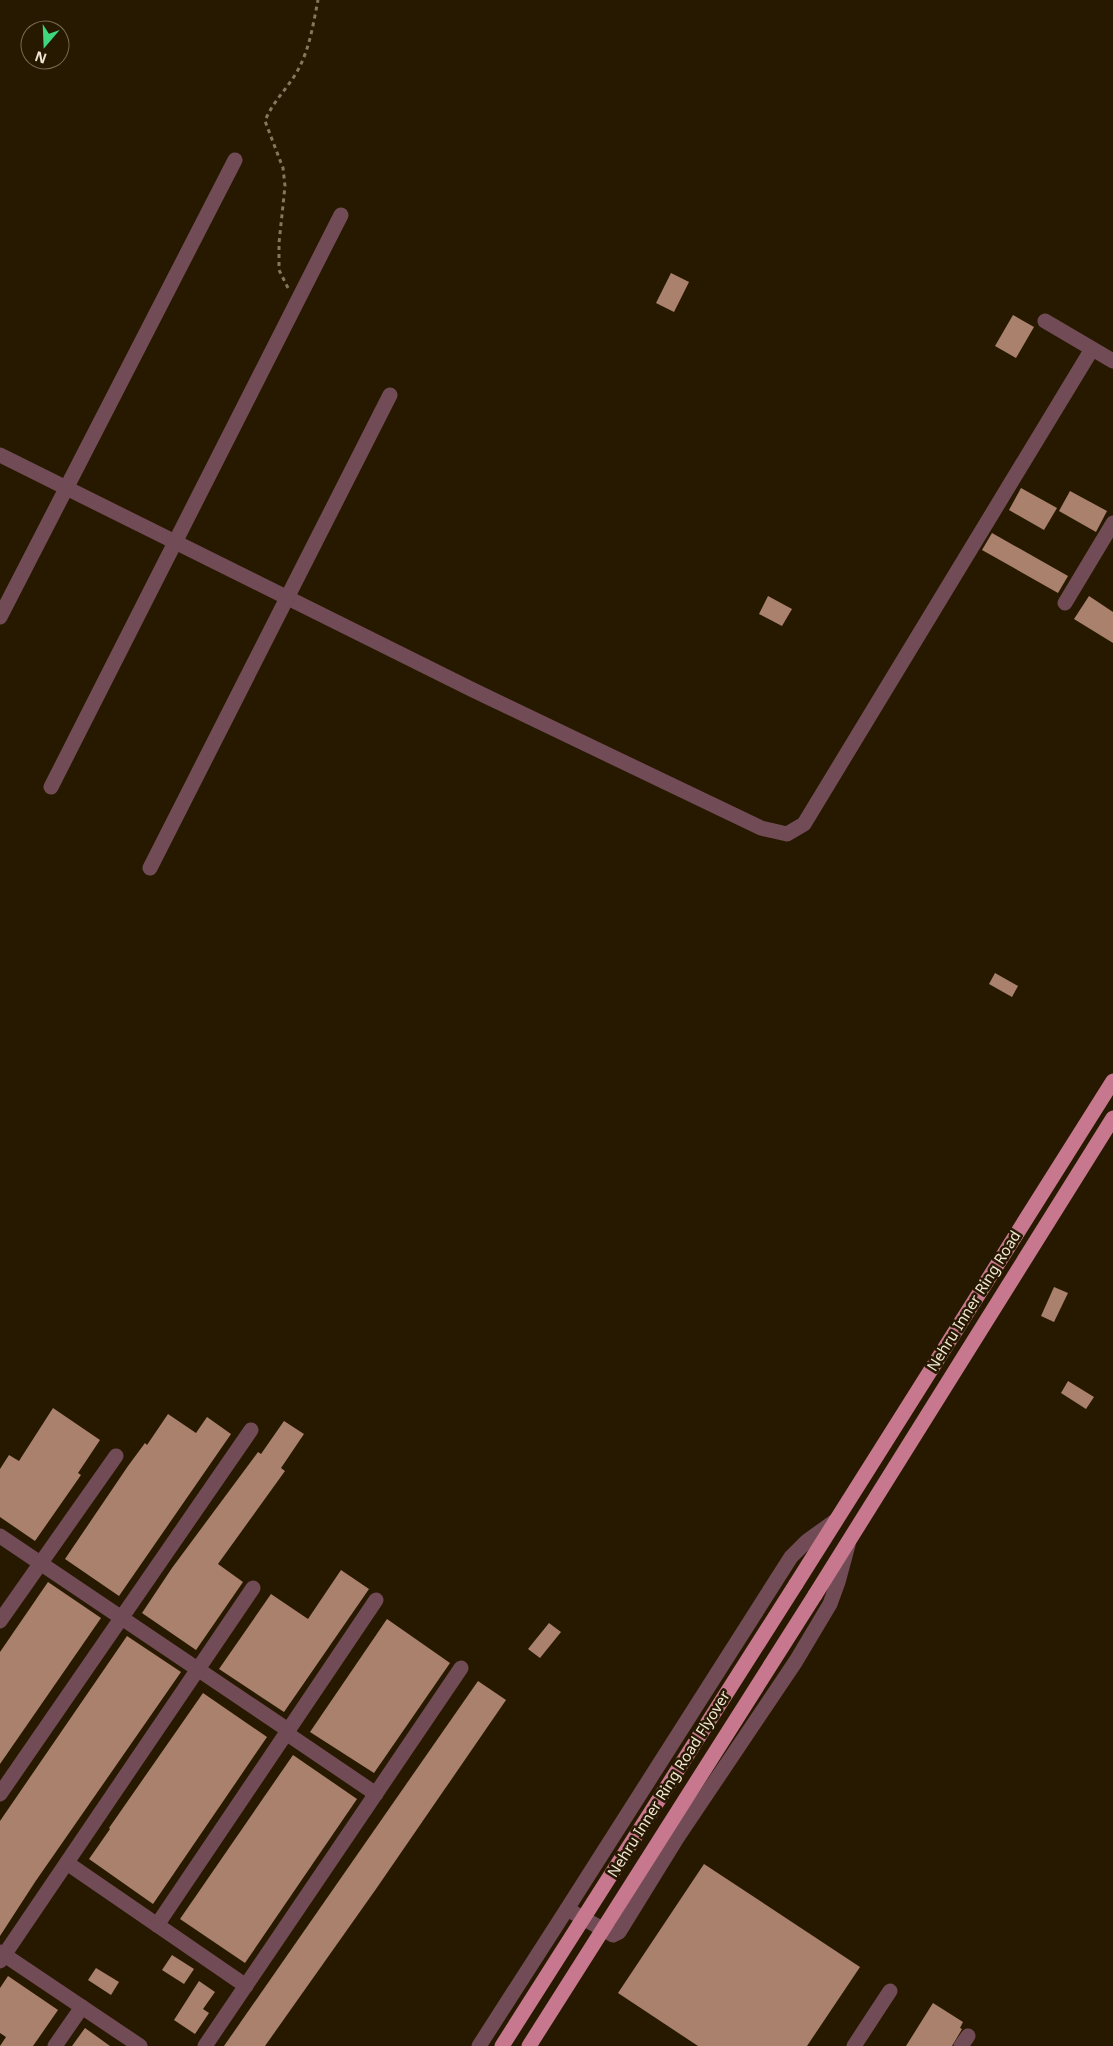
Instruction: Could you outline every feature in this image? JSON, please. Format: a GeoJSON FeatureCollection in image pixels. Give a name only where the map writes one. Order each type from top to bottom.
{"type":"FeatureCollection","features":[{"type":"Feature","properties":{"kind":"main road","name":"Nehru Inner Ring Road"},"geometry":{"type":"LineString","coordinates":[[835,1521],[1113,1081]]}},
{"type":"Feature","properties":{"kind":"main road","name":"Nehru Inner Ring Road"},"geometry":{"type":"LineString","coordinates":[[849,1541],[1113,1118]]}},
{"type":"Feature","properties":{"kind":"main road"},"geometry":{"type":"LineString","coordinates":[[908,1407],[924,1418]]}},
{"type":"Feature","properties":{"kind":"main road","name":"Nehru Inner Ring Road Flyover"},"geometry":{"type":"LineString","coordinates":[[502,2046],[835,1521]]}},
{"type":"Feature","properties":{"kind":"main road","name":"Nehru Inner Ring Road Flyover"},"geometry":{"type":"LineString","coordinates":[[529,2046],[849,1541]]}},
{"type":"Feature","properties":{"kind":"street"},"geometry":{"type":"LineString","coordinates":[[0,617],[235,160]]}},
{"type":"Feature","properties":{"kind":"street"},"geometry":{"type":"LineString","coordinates":[[51,787],[341,215]]}},
{"type":"Feature","properties":{"kind":"street"},"geometry":{"type":"LineString","coordinates":[[1045,321],[1113,361]]}},
{"type":"Feature","properties":{"kind":"street"},"geometry":{"type":"LineString","coordinates":[[0,455],[473,690],[752,824],[788,834],[804,824],[1092,349]]}},
{"type":"Feature","properties":{"kind":"street"},"geometry":{"type":"LineString","coordinates":[[150,868],[390,396]]}},
{"type":"Feature","properties":{"kind":"street"},"geometry":{"type":"LineString","coordinates":[[1065,603],[1113,523]]}},
{"type":"Feature","properties":{"kind":"street"},"geometry":{"type":"LineString","coordinates":[[0,1794],[251,1430]]}},
{"type":"Feature","properties":{"kind":"street"},"geometry":{"type":"LineString","coordinates":[[0,1621],[116,1456]]}},
{"type":"Feature","properties":{"kind":"street"},"geometry":{"type":"LineString","coordinates":[[479,2046],[791,1557],[807,1541],[835,1521]]}},
{"type":"Feature","properties":{"kind":"street"},"geometry":{"type":"LineString","coordinates":[[0,1536],[287,1731],[376,1794]]}},
{"type":"Feature","properties":{"kind":"street"},"geometry":{"type":"LineString","coordinates":[[567,1909],[614,1936],[619,1932],[677,1838],[796,1660],[830,1604],[849,1541]]}},
{"type":"Feature","properties":{"kind":"street"},"geometry":{"type":"LineString","coordinates":[[140,2046],[1,1956],[253,1588]]}},
{"type":"Feature","properties":{"kind":"street"},"geometry":{"type":"LineString","coordinates":[[157,1925],[376,1600]]}},
{"type":"Feature","properties":{"kind":"street"},"geometry":{"type":"LineString","coordinates":[[206,2046],[461,1668]]}},
{"type":"Feature","properties":{"kind":"street"},"geometry":{"type":"LineString","coordinates":[[67,1862],[246,1986]]}},
{"type":"Feature","properties":{"kind":"street"},"geometry":{"type":"LineString","coordinates":[[854,2046],[890,1991]]}},
{"type":"Feature","properties":{"kind":"street"},"geometry":{"type":"LineString","coordinates":[[55,2046],[82,2007]]}},
{"type":"Feature","properties":{"kind":"path"},"geometry":{"type":"LineString","coordinates":[[299,298],[287,286],[279,270],[279,244],[285,186],[283,168],[265,121],[270,108],[295,76],[302,63],[318,0]]}},
{"type":"Feature","properties":{"kind":"building"},"geometry":{"type":"Polygon","coordinates":[[[671,273],[689,282],[674,312],[656,303],[671,273]]]}},
{"type":"Feature","properties":{"kind":"building"},"geometry":{"type":"Polygon","coordinates":[[[1013,315],[1034,327],[1016,358],[995,346],[1013,315]]]}},
{"type":"Feature","properties":{"kind":"building"},"geometry":{"type":"Polygon","coordinates":[[[1021,488],[1057,508],[1044,530],[1009,510],[1021,488]]]}},
{"type":"Feature","properties":{"kind":"building"},"geometry":{"type":"Polygon","coordinates":[[[1070,491],[1107,511],[1096,532],[1059,511],[1070,491]]]}},
{"type":"Feature","properties":{"kind":"building"},"geometry":{"type":"Polygon","coordinates":[[[992,533],[1068,576],[1058,593],[982,550],[992,533]]]}},
{"type":"Feature","properties":{"kind":"building"},"geometry":{"type":"Polygon","coordinates":[[[768,596],[792,609],[782,626],[759,614],[768,596]]]}},
{"type":"Feature","properties":{"kind":"building"},"geometry":{"type":"Polygon","coordinates":[[[1089,596],[1113,612],[1113,643],[1074,619],[1089,596]]]}},
{"type":"Feature","properties":{"kind":"building"},"geometry":{"type":"Polygon","coordinates":[[[995,973],[1018,986],[1012,997],[989,984],[995,973]]]}},
{"type":"Feature","properties":{"kind":"building"},"geometry":{"type":"Polygon","coordinates":[[[1054,1287],[1068,1293],[1054,1322],[1041,1316],[1054,1287]]]}},
{"type":"Feature","properties":{"kind":"building"},"geometry":{"type":"Polygon","coordinates":[[[1068,1381],[1094,1397],[1086,1409],[1061,1393],[1068,1381]]]}},
{"type":"Feature","properties":{"kind":"building"},"geometry":{"type":"Polygon","coordinates":[[[53,1408],[100,1440],[78,1473],[81,1475],[35,1541],[0,1517],[0,1469],[9,1455],[19,1461],[53,1408]]]}},
{"type":"Feature","properties":{"kind":"building"},"geometry":{"type":"Polygon","coordinates":[[[168,1414],[196,1433],[207,1417],[231,1434],[119,1596],[65,1559],[128,1466],[145,1443],[147,1445],[168,1414]]]}},
{"type":"Feature","properties":{"kind":"building"},"geometry":{"type":"Polygon","coordinates":[[[284,1421],[304,1434],[281,1468],[285,1471],[218,1564],[243,1582],[196,1650],[142,1613],[172,1568],[258,1452],[261,1454],[284,1421]]]}},
{"type":"Feature","properties":{"kind":"building"},"geometry":{"type":"Polygon","coordinates":[[[341,1570],[369,1589],[284,1712],[219,1669],[271,1594],[308,1619],[341,1570]]]}},
{"type":"Feature","properties":{"kind":"building"},"geometry":{"type":"Polygon","coordinates":[[[48,1582],[101,1618],[0,1764],[0,1652],[48,1582]]]}},
{"type":"Feature","properties":{"kind":"building"},"geometry":{"type":"Polygon","coordinates":[[[387,1619],[450,1663],[374,1773],[310,1732],[387,1619]]]}},
{"type":"Feature","properties":{"kind":"building"},"geometry":{"type":"Polygon","coordinates":[[[549,1623],[561,1632],[540,1658],[528,1649],[549,1623]]]}},
{"type":"Feature","properties":{"kind":"building"},"geometry":{"type":"Polygon","coordinates":[[[127,1636],[181,1672],[35,1882],[0,1936],[0,1821],[127,1636]]]}},
{"type":"Feature","properties":{"kind":"building"},"geometry":{"type":"Polygon","coordinates":[[[478,1681],[506,1700],[376,1889],[265,2046],[224,2046],[478,1681]]]}},
{"type":"Feature","properties":{"kind":"building"},"geometry":{"type":"Polygon","coordinates":[[[203,1693],[267,1737],[153,1904],[89,1859],[203,1693]]]}},
{"type":"Feature","properties":{"kind":"building"},"geometry":{"type":"Polygon","coordinates":[[[293,1755],[357,1799],[245,1963],[180,1919],[293,1755]]]}},
{"type":"Feature","properties":{"kind":"building"},"geometry":{"type":"Polygon","coordinates":[[[704,1864],[860,1967],[807,2046],[698,2046],[618,1993],[704,1864]]]}},
{"type":"Feature","properties":{"kind":"building"},"geometry":{"type":"Polygon","coordinates":[[[172,1955],[194,1969],[184,1984],[162,1970],[172,1955]]]}},
{"type":"Feature","properties":{"kind":"building"},"geometry":{"type":"Polygon","coordinates":[[[96,1968],[119,1982],[111,1995],[88,1980],[96,1968]]]}},
{"type":"Feature","properties":{"kind":"building"},"geometry":{"type":"Polygon","coordinates":[[[8,1976],[58,2010],[33,2046],[0,2046],[6,2037],[0,2033],[0,1988],[8,1976]]]}},
{"type":"Feature","properties":{"kind":"building"},"geometry":{"type":"Polygon","coordinates":[[[199,1981],[215,1992],[203,2009],[209,2013],[195,2034],[174,2020],[199,1981]]]}},
{"type":"Feature","properties":{"kind":"building"},"geometry":{"type":"Polygon","coordinates":[[[933,2003],[963,2022],[960,2028],[962,2029],[952,2046],[906,2046],[933,2003]]]}},
{"type":"Feature","properties":{"kind":"building"},"geometry":{"type":"Polygon","coordinates":[[[85,2028],[110,2046],[72,2046],[85,2028]]]}}]}
